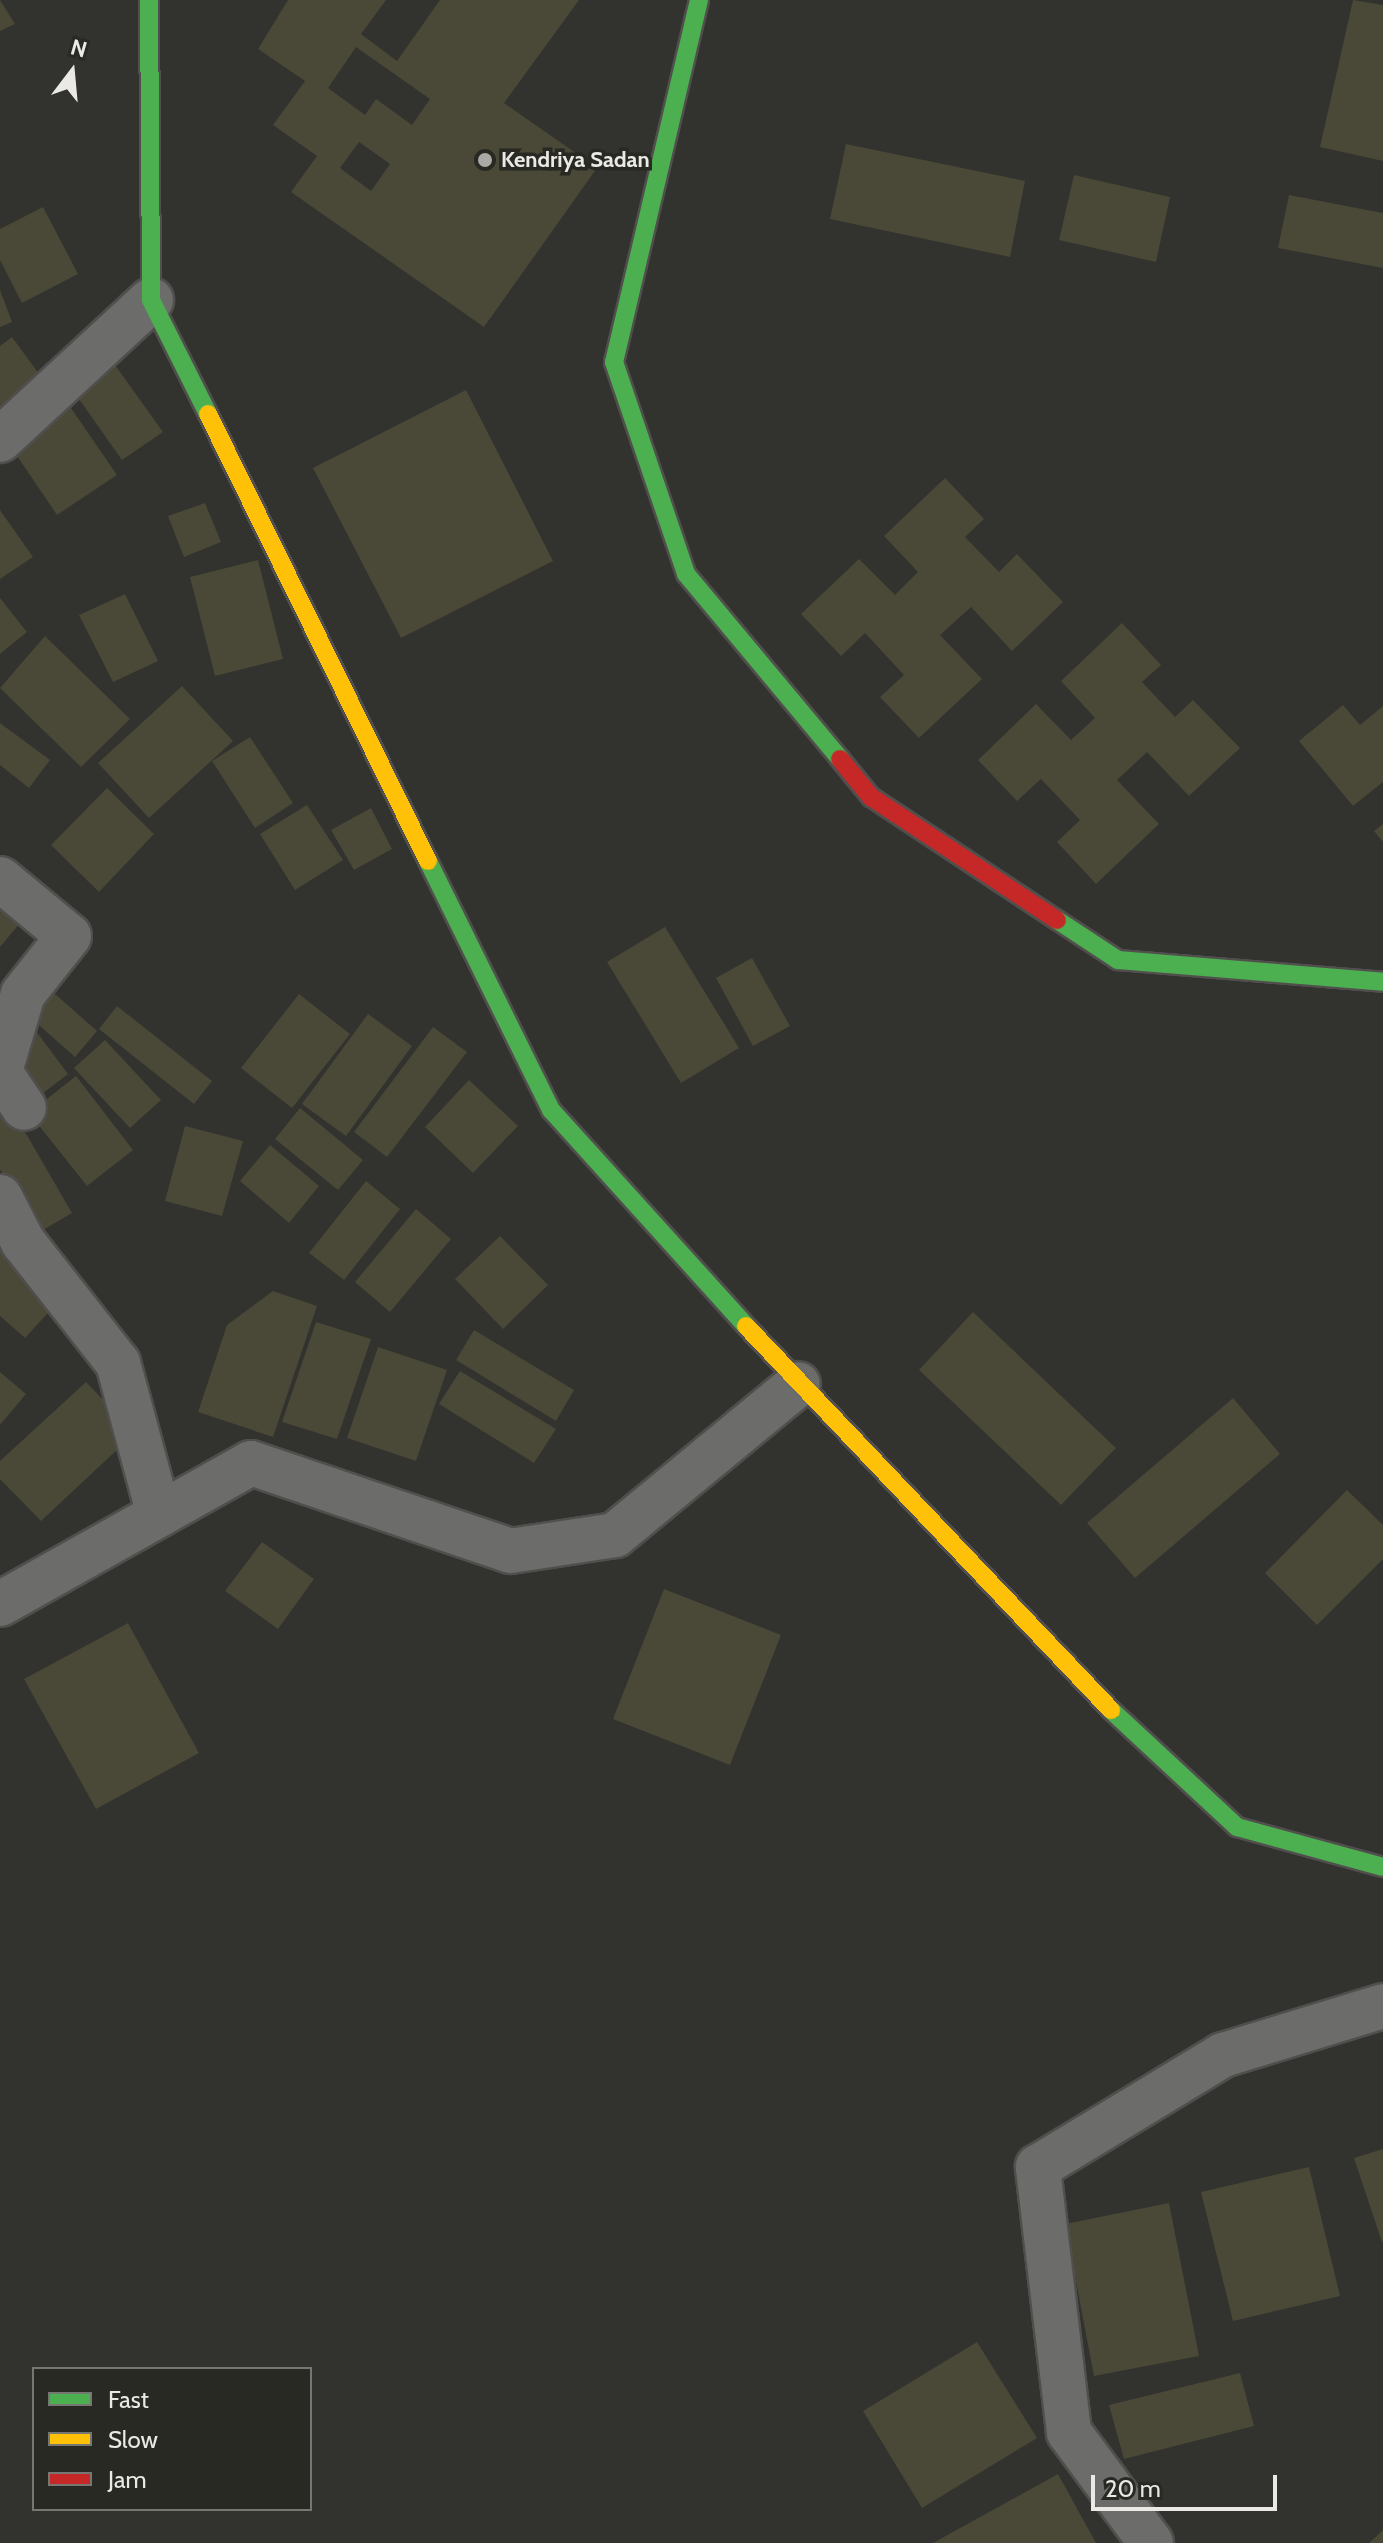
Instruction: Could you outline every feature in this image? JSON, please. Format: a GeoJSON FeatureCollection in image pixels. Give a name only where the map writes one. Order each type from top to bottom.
{"type":"FeatureCollection","features":[{"type":"Feature","properties":{"kind":"street"},"geometry":{"type":"LineString","coordinates":[[149,0],[151,300],[551,1110],[798,1384],[1173,1774],[1237,1827],[1383,1867]]}},
{"type":"Feature","properties":{"kind":"street"},"geometry":{"type":"LineString","coordinates":[[699,0],[614,362],[686,574],[871,797],[1118,960],[1383,982]]}},
{"type":"Feature","properties":{"kind":"street"},"geometry":{"type":"LineString","coordinates":[[0,440],[151,300]]}},
{"type":"Feature","properties":{"kind":"street"},"geometry":{"type":"LineString","coordinates":[[0,879],[69,936],[23,994],[0,1072],[24,1108]]}},
{"type":"Feature","properties":{"kind":"street"},"geometry":{"type":"LineString","coordinates":[[0,1197],[23,1242],[118,1363],[159,1515]]}},
{"type":"Feature","properties":{"kind":"street"},"geometry":{"type":"LineString","coordinates":[[0,1604],[251,1463],[511,1551],[615,1535],[798,1384]]}},
{"type":"Feature","properties":{"kind":"street"},"geometry":{"type":"LineString","coordinates":[[1151,2543],[1069,2432],[1038,2167],[1223,2055],[1383,2006]]}},
{"type":"Feature","properties":{"kind":"building"},"geometry":{"type":"Polygon","coordinates":[[[0,0],[15,24],[0,31],[0,0]]]}},
{"type":"Feature","properties":{"kind":"building","name":"Kendriya Sadan"},"geometry":{"type":"Polygon","coordinates":[[[288,0],[386,0],[361,34],[397,61],[440,0],[579,0],[504,103],[597,168],[484,327],[291,192],[317,156],[273,125],[305,81],[258,49],[288,0]],[[356,47],[328,88],[365,115],[376,99],[412,125],[430,99],[356,47]],[[359,142],[340,168],[371,191],[390,164],[359,142]]]}},
{"type":"Feature","properties":{"kind":"building"},"geometry":{"type":"Polygon","coordinates":[[[1353,0],[1383,5],[1383,161],[1320,147],[1353,0]]]}},
{"type":"Feature","properties":{"kind":"building"},"geometry":{"type":"Polygon","coordinates":[[[846,144],[1025,181],[1010,257],[830,219],[846,144]]]}},
{"type":"Feature","properties":{"kind":"building"},"geometry":{"type":"Polygon","coordinates":[[[1074,175],[1170,197],[1156,262],[1059,240],[1074,175]]]}},
{"type":"Feature","properties":{"kind":"building"},"geometry":{"type":"Polygon","coordinates":[[[1289,195],[1383,213],[1383,268],[1278,248],[1289,195]]]}},
{"type":"Feature","properties":{"kind":"building"},"geometry":{"type":"Polygon","coordinates":[[[43,207],[78,274],[22,303],[0,260],[0,229],[43,207]]]}},
{"type":"Feature","properties":{"kind":"building"},"geometry":{"type":"Polygon","coordinates":[[[0,290],[12,322],[0,327],[0,290]]]}},
{"type":"Feature","properties":{"kind":"building"},"geometry":{"type":"Polygon","coordinates":[[[12,337],[45,382],[0,415],[0,346],[12,337]]]}},
{"type":"Feature","properties":{"kind":"building"},"geometry":{"type":"Polygon","coordinates":[[[110,358],[163,432],[122,460],[69,385],[110,358]]]}},
{"type":"Feature","properties":{"kind":"building"},"geometry":{"type":"Polygon","coordinates":[[[466,390],[553,561],[401,638],[313,468],[466,390]]]}},
{"type":"Feature","properties":{"kind":"building"},"geometry":{"type":"Polygon","coordinates":[[[71,408],[117,475],[57,515],[11,447],[71,408]]]}},
{"type":"Feature","properties":{"kind":"building"},"geometry":{"type":"Polygon","coordinates":[[[945,478],[984,519],[965,537],[999,572],[1017,554],[1063,602],[1012,651],[971,607],[940,635],[982,679],[919,738],[880,697],[904,675],[865,633],[841,656],[801,614],[859,559],[895,595],[918,572],[884,536],[945,478]]]}},
{"type":"Feature","properties":{"kind":"building"},"geometry":{"type":"Polygon","coordinates":[[[205,503],[221,542],[184,557],[168,516],[205,503]]]}},
{"type":"Feature","properties":{"kind":"building"},"geometry":{"type":"Polygon","coordinates":[[[0,510],[33,557],[0,579],[0,510]]]}},
{"type":"Feature","properties":{"kind":"building"},"geometry":{"type":"Polygon","coordinates":[[[258,560],[283,659],[215,676],[190,577],[258,560]]]}},
{"type":"Feature","properties":{"kind":"building"},"geometry":{"type":"Polygon","coordinates":[[[125,594],[158,661],[113,682],[79,615],[125,594]]]}},
{"type":"Feature","properties":{"kind":"building"},"geometry":{"type":"Polygon","coordinates":[[[0,598],[27,632],[0,654],[0,598]]]}},
{"type":"Feature","properties":{"kind":"building"},"geometry":{"type":"Polygon","coordinates":[[[1122,623],[1161,665],[1142,682],[1175,717],[1193,700],[1240,748],[1189,796],[1147,752],[1117,780],[1159,824],[1096,884],[1057,842],[1080,820],[1041,779],[1017,801],[978,760],[1036,704],[1071,740],[1095,718],[1061,681],[1122,623]]]}},
{"type":"Feature","properties":{"kind":"building"},"geometry":{"type":"Polygon","coordinates":[[[45,636],[130,719],[81,767],[0,688],[45,636]]]}},
{"type":"Feature","properties":{"kind":"building"},"geometry":{"type":"Polygon","coordinates":[[[182,686],[233,741],[149,818],[98,763],[182,686]]]}},
{"type":"Feature","properties":{"kind":"building"},"geometry":{"type":"Polygon","coordinates":[[[1343,705],[1360,725],[1383,706],[1383,782],[1353,806],[1299,741],[1343,705]]]}},
{"type":"Feature","properties":{"kind":"building"},"geometry":{"type":"Polygon","coordinates":[[[0,723],[50,760],[29,788],[0,765],[0,723]]]}},
{"type":"Feature","properties":{"kind":"building"},"geometry":{"type":"Polygon","coordinates":[[[250,737],[293,803],[255,828],[212,761],[250,737]]]}},
{"type":"Feature","properties":{"kind":"building"},"geometry":{"type":"Polygon","coordinates":[[[107,788],[154,834],[99,892],[51,845],[107,788]]]}},
{"type":"Feature","properties":{"kind":"building"},"geometry":{"type":"Polygon","coordinates":[[[307,805],[343,860],[295,890],[260,834],[307,805]]]}},
{"type":"Feature","properties":{"kind":"building"},"geometry":{"type":"Polygon","coordinates":[[[371,808],[392,849],[354,870],[331,830],[371,808]]]}},
{"type":"Feature","properties":{"kind":"building"},"geometry":{"type":"Polygon","coordinates":[[[1383,824],[1383,842],[1374,831],[1383,824]]]}},
{"type":"Feature","properties":{"kind":"building"},"geometry":{"type":"Polygon","coordinates":[[[0,893],[26,916],[0,947],[0,893]]]}},
{"type":"Feature","properties":{"kind":"building"},"geometry":{"type":"Polygon","coordinates":[[[665,927],[739,1048],[681,1083],[607,962],[665,927]]]}},
{"type":"Feature","properties":{"kind":"building"},"geometry":{"type":"Polygon","coordinates":[[[752,958],[790,1026],[753,1046],[716,978],[752,958]]]}},
{"type":"Feature","properties":{"kind":"building"},"geometry":{"type":"Polygon","coordinates":[[[45,985],[97,1031],[75,1057],[23,1011],[45,985]]]}},
{"type":"Feature","properties":{"kind":"building"},"geometry":{"type":"Polygon","coordinates":[[[299,994],[350,1034],[292,1108],[241,1068],[299,994]]]}},
{"type":"Feature","properties":{"kind":"building"},"geometry":{"type":"Polygon","coordinates":[[[117,1006],[212,1081],[194,1104],[99,1029],[117,1006]]]}},
{"type":"Feature","properties":{"kind":"building"},"geometry":{"type":"Polygon","coordinates":[[[368,1014],[412,1046],[346,1136],[302,1104],[368,1014]]]}},
{"type":"Feature","properties":{"kind":"building"},"geometry":{"type":"Polygon","coordinates":[[[33,1027],[68,1074],[33,1101],[9,1069],[33,1027]]]}},
{"type":"Feature","properties":{"kind":"building"},"geometry":{"type":"Polygon","coordinates":[[[433,1027],[467,1052],[387,1157],[354,1132],[433,1027]]]}},
{"type":"Feature","properties":{"kind":"building"},"geometry":{"type":"Polygon","coordinates":[[[105,1040],[161,1100],[130,1128],[74,1068],[105,1040]]]}},
{"type":"Feature","properties":{"kind":"building"},"geometry":{"type":"Polygon","coordinates":[[[76,1076],[133,1150],[87,1186],[29,1113],[76,1076]]]}},
{"type":"Feature","properties":{"kind":"building"},"geometry":{"type":"Polygon","coordinates":[[[469,1080],[518,1126],[473,1173],[425,1127],[469,1080]]]}},
{"type":"Feature","properties":{"kind":"building"},"geometry":{"type":"Polygon","coordinates":[[[10,1106],[72,1213],[31,1237],[0,1169],[0,1115],[10,1106]]]}},
{"type":"Feature","properties":{"kind":"building"},"geometry":{"type":"Polygon","coordinates":[[[300,1108],[363,1160],[338,1190],[275,1139],[300,1108]]]}},
{"type":"Feature","properties":{"kind":"building"},"geometry":{"type":"Polygon","coordinates":[[[185,1126],[243,1141],[222,1216],[165,1201],[185,1126]]]}},
{"type":"Feature","properties":{"kind":"building"},"geometry":{"type":"Polygon","coordinates":[[[270,1145],[319,1186],[289,1223],[240,1181],[270,1145]]]}},
{"type":"Feature","properties":{"kind":"building"},"geometry":{"type":"Polygon","coordinates":[[[366,1181],[400,1209],[344,1280],[309,1253],[366,1181]]]}},
{"type":"Feature","properties":{"kind":"building"},"geometry":{"type":"Polygon","coordinates":[[[416,1209],[451,1239],[390,1312],[355,1282],[416,1209]]]}},
{"type":"Feature","properties":{"kind":"building"},"geometry":{"type":"Polygon","coordinates":[[[500,1236],[548,1285],[503,1329],[455,1279],[500,1236]]]}},
{"type":"Feature","properties":{"kind":"building"},"geometry":{"type":"Polygon","coordinates":[[[0,1251],[58,1302],[25,1338],[0,1316],[0,1251]]]}},
{"type":"Feature","properties":{"kind":"building"},"geometry":{"type":"Polygon","coordinates":[[[273,1291],[317,1306],[273,1437],[198,1412],[227,1325],[273,1291]]]}},
{"type":"Feature","properties":{"kind":"building"},"geometry":{"type":"Polygon","coordinates":[[[973,1312],[1116,1448],[1061,1505],[919,1370],[973,1312]]]}},
{"type":"Feature","properties":{"kind":"building"},"geometry":{"type":"Polygon","coordinates":[[[316,1322],[371,1339],[337,1439],[282,1422],[316,1322]]]}},
{"type":"Feature","properties":{"kind":"building"},"geometry":{"type":"Polygon","coordinates":[[[474,1330],[574,1390],[556,1421],[456,1360],[474,1330]]]}},
{"type":"Feature","properties":{"kind":"building"},"geometry":{"type":"Polygon","coordinates":[[[378,1347],[447,1370],[416,1461],[347,1438],[378,1347]]]}},
{"type":"Feature","properties":{"kind":"building"},"geometry":{"type":"Polygon","coordinates":[[[460,1371],[556,1429],[534,1463],[439,1404],[460,1371]]]}},
{"type":"Feature","properties":{"kind":"building"},"geometry":{"type":"Polygon","coordinates":[[[0,1372],[26,1394],[0,1425],[0,1372]]]}},
{"type":"Feature","properties":{"kind":"building"},"geometry":{"type":"Polygon","coordinates":[[[86,1382],[135,1433],[41,1521],[0,1479],[0,1461],[86,1382]]]}},
{"type":"Feature","properties":{"kind":"building"},"geometry":{"type":"Polygon","coordinates":[[[1233,1398],[1280,1454],[1135,1578],[1087,1523],[1233,1398]]]}},
{"type":"Feature","properties":{"kind":"building"},"geometry":{"type":"Polygon","coordinates":[[[1347,1490],[1383,1525],[1383,1559],[1317,1625],[1265,1573],[1347,1490]]]}},
{"type":"Feature","properties":{"kind":"building"},"geometry":{"type":"Polygon","coordinates":[[[262,1542],[314,1579],[278,1629],[225,1591],[262,1542]]]}},
{"type":"Feature","properties":{"kind":"building"},"geometry":{"type":"Polygon","coordinates":[[[664,1589],[781,1635],[730,1765],[613,1719],[664,1589]]]}},
{"type":"Feature","properties":{"kind":"building"},"geometry":{"type":"Polygon","coordinates":[[[128,1623],[199,1753],[96,1809],[24,1679],[128,1623]]]}},
{"type":"Feature","properties":{"kind":"building"},"geometry":{"type":"Polygon","coordinates":[[[1383,2149],[1383,2242],[1382,2242],[1354,2158],[1383,2149]]]}},
{"type":"Feature","properties":{"kind":"building"},"geometry":{"type":"Polygon","coordinates":[[[1309,2167],[1340,2296],[1233,2321],[1201,2192],[1309,2167]]]}},
{"type":"Feature","properties":{"kind":"building"},"geometry":{"type":"Polygon","coordinates":[[[1169,2203],[1199,2356],[1094,2376],[1065,2224],[1169,2203]]]}},
{"type":"Feature","properties":{"kind":"building"},"geometry":{"type":"Polygon","coordinates":[[[977,2342],[1037,2438],[922,2508],[863,2411],[977,2342]]]}},
{"type":"Feature","properties":{"kind":"building"},"geometry":{"type":"Polygon","coordinates":[[[1240,2373],[1254,2426],[1124,2459],[1109,2405],[1240,2373]]]}},
{"type":"Feature","properties":{"kind":"building"},"geometry":{"type":"Polygon","coordinates":[[[1058,2474],[1096,2543],[933,2543],[1058,2474]]]}},
{"type":"Feature","properties":{"kind":"building"},"geometry":{"type":"Polygon","coordinates":[[[1383,2530],[1383,2543],[1369,2543],[1383,2530]]]}},
{"type":"Feature","properties":{"kind":"traffic: fast"},"geometry":{"type":"LineString","coordinates":[[149,0],[151,300],[208,414]]}},
{"type":"Feature","properties":{"kind":"traffic: fast"},"geometry":{"type":"LineString","coordinates":[[699,0],[614,362],[686,574],[840,759]]}},
{"type":"Feature","properties":{"kind":"traffic: fast"},"geometry":{"type":"LineString","coordinates":[[428,861],[551,1110],[746,1326]]}},
{"type":"Feature","properties":{"kind":"traffic: fast"},"geometry":{"type":"LineString","coordinates":[[1057,920],[1118,960],[1383,982]]}},
{"type":"Feature","properties":{"kind":"traffic: fast"},"geometry":{"type":"LineString","coordinates":[[1111,1710],[1237,1827],[1383,1867]]}},
{"type":"Feature","properties":{"kind":"traffic: slow"},"geometry":{"type":"LineString","coordinates":[[208,414],[428,861]]}},
{"type":"Feature","properties":{"kind":"traffic: slow"},"geometry":{"type":"LineString","coordinates":[[746,1326],[1111,1710]]}},
{"type":"Feature","properties":{"kind":"traffic: jam"},"geometry":{"type":"LineString","coordinates":[[840,759],[871,797],[1057,920]]}},
{"type":"Feature","properties":{"kind":"place","name":"Kendriya Sadan"},"geometry":{"type":"Point","coordinates":[485,160]}}]}
